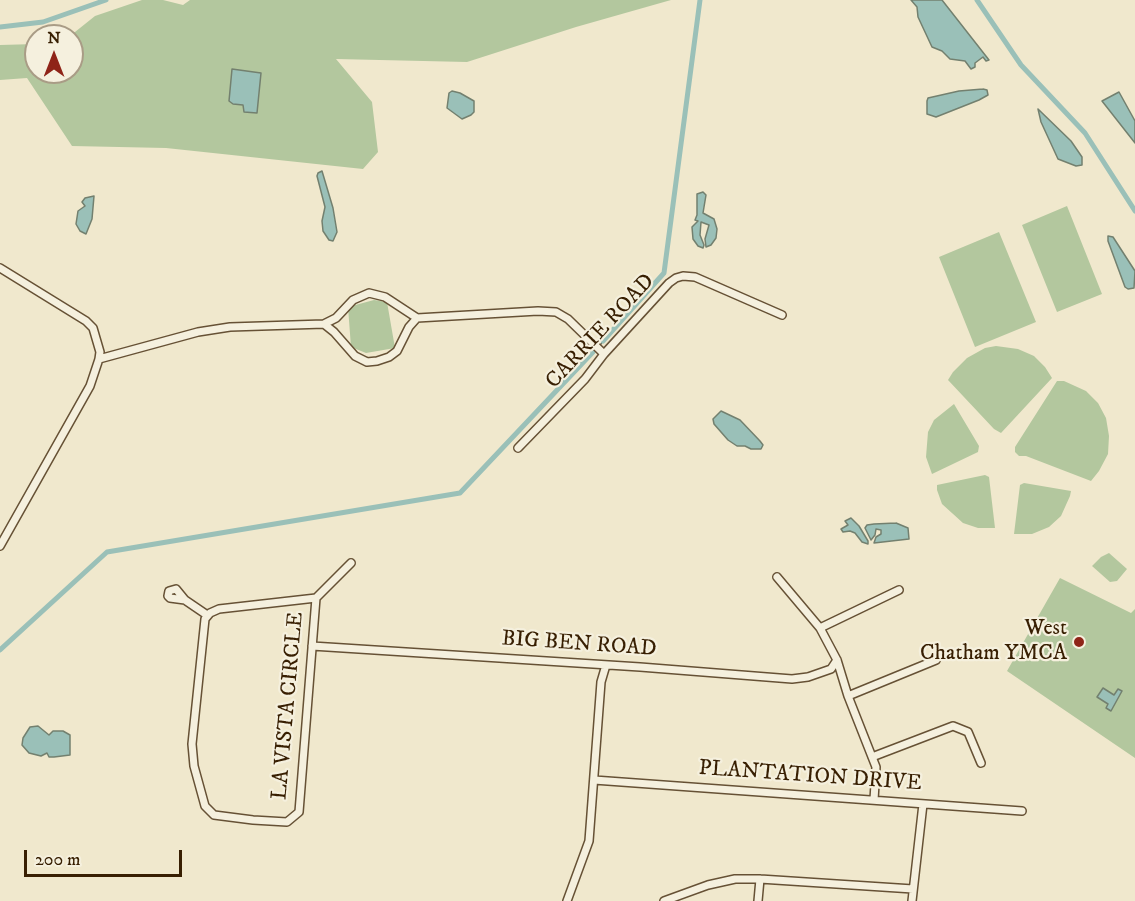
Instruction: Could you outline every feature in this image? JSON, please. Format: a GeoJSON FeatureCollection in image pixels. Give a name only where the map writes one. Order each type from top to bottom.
{"type":"FeatureCollection","features":[{"type":"Feature","properties":{"kind":"street"},"geometry":{"type":"LineString","coordinates":[[0,268],[86,321],[93,328],[97,339],[99,359],[90,386],[0,546]]}},
{"type":"Feature","properties":{"kind":"street","name":"CARRIE ROAD"},"geometry":{"type":"LineString","coordinates":[[518,448],[585,379],[604,354],[669,284],[683,276],[695,277],[782,315]]}},
{"type":"Feature","properties":{"kind":"street"},"geometry":{"type":"LineString","coordinates":[[99,359],[198,332],[230,327],[324,324],[336,318],[352,300],[369,294],[385,297],[417,318],[556,312],[576,326],[604,354]]}},
{"type":"Feature","properties":{"kind":"street"},"geometry":{"type":"LineString","coordinates":[[324,324],[355,356],[367,362],[389,357],[397,351],[417,318]]}},
{"type":"Feature","properties":{"kind":"street"},"geometry":{"type":"LineString","coordinates":[[316,598],[351,563]]}},
{"type":"Feature","properties":{"kind":"street"},"geometry":{"type":"LineString","coordinates":[[777,577],[820,628],[837,660],[848,696],[876,767],[874,800]]}},
{"type":"Feature","properties":{"kind":"street"},"geometry":{"type":"LineString","coordinates":[[820,628],[899,590]]}},
{"type":"Feature","properties":{"kind":"street","name":"LA VISTA CIRCLE"},"geometry":{"type":"LineString","coordinates":[[316,598],[299,812],[286,822],[214,814],[205,806],[194,766],[192,744],[203,625],[207,615],[219,609],[316,598]]}},
{"type":"Feature","properties":{"kind":"street"},"geometry":{"type":"LineString","coordinates":[[185,600],[207,615]]}},
{"type":"Feature","properties":{"kind":"street","name":"BIG BEN ROAD"},"geometry":{"type":"LineString","coordinates":[[312,646],[792,679],[808,677],[831,669],[837,660]]}},
{"type":"Feature","properties":{"kind":"street"},"geometry":{"type":"LineString","coordinates":[[848,696],[936,660]]}},
{"type":"Feature","properties":{"kind":"street"},"geometry":{"type":"LineString","coordinates":[[567,901],[589,841],[602,682],[606,665]]}},
{"type":"Feature","properties":{"kind":"street"},"geometry":{"type":"LineString","coordinates":[[872,756],[953,726],[968,732],[981,763]]}},
{"type":"Feature","properties":{"kind":"street","name":"PLANTATION DRIVE"},"geometry":{"type":"LineString","coordinates":[[594,780],[1022,811]]}},
{"type":"Feature","properties":{"kind":"street"},"geometry":{"type":"LineString","coordinates":[[912,901],[924,804]]}},
{"type":"Feature","properties":{"kind":"street"},"geometry":{"type":"LineString","coordinates":[[664,901],[730,879],[913,889]]}},
{"type":"Feature","properties":{"kind":"street"},"geometry":{"type":"LineString","coordinates":[[758,901],[760,879]]}},
{"type":"Feature","properties":{"kind":"green space"},"geometry":{"type":"Polygon","coordinates":[[[142,0],[163,0],[183,5],[190,0],[671,0],[467,62],[336,59],[372,102],[378,152],[363,169],[166,148],[72,146],[31,84],[84,84],[84,25],[95,16],[142,0]]]}},
{"type":"Feature","properties":{"kind":"green space"},"geometry":{"type":"Polygon","coordinates":[[[24,44],[24,78],[0,80],[0,45],[24,44]]]}},
{"type":"Feature","properties":{"kind":"green space"},"geometry":{"type":"Polygon","coordinates":[[[1067,206],[1102,294],[1057,312],[1022,225],[1067,206]]]}},
{"type":"Feature","properties":{"kind":"green space"},"geometry":{"type":"Polygon","coordinates":[[[999,232],[1036,322],[975,347],[939,257],[999,232]]]}},
{"type":"Feature","properties":{"kind":"green space"},"geometry":{"type":"Polygon","coordinates":[[[374,300],[387,302],[395,348],[366,353],[351,347],[348,307],[374,300]]]}},
{"type":"Feature","properties":{"kind":"green space"},"geometry":{"type":"Polygon","coordinates":[[[996,346],[1018,349],[1034,356],[1052,378],[1001,433],[994,429],[948,380],[967,358],[985,348],[996,346]]]}},
{"type":"Feature","properties":{"kind":"green space"},"geometry":{"type":"Polygon","coordinates":[[[1057,381],[1064,381],[1086,391],[1098,403],[1106,418],[1109,436],[1108,454],[1091,481],[1026,456],[1019,456],[1015,452],[1015,447],[1057,381]]]}},
{"type":"Feature","properties":{"kind":"green space"},"geometry":{"type":"Polygon","coordinates":[[[954,404],[979,446],[978,452],[932,474],[926,457],[928,432],[934,420],[954,404]]]}},
{"type":"Feature","properties":{"kind":"green space"},"geometry":{"type":"Polygon","coordinates":[[[985,475],[989,477],[995,528],[978,528],[963,523],[942,504],[937,490],[937,485],[985,475]]]}},
{"type":"Feature","properties":{"kind":"green space"},"geometry":{"type":"Polygon","coordinates":[[[1024,483],[1071,491],[1061,516],[1049,527],[1032,534],[1014,534],[1020,485],[1024,483]]]}},
{"type":"Feature","properties":{"kind":"green space"},"geometry":{"type":"Polygon","coordinates":[[[1109,553],[1127,569],[1117,581],[1110,582],[1092,566],[1109,553]]]}},
{"type":"Feature","properties":{"kind":"green space","name":"West Chatham YMCA"},"geometry":{"type":"Polygon","coordinates":[[[1060,578],[1131,613],[1135,609],[1135,758],[1007,671],[1060,578]]]}},
{"type":"Feature","properties":{"kind":"water"},"geometry":{"type":"Polygon","coordinates":[[[911,0],[942,0],[989,60],[986,61],[983,57],[971,69],[965,61],[950,59],[942,51],[932,47],[918,17],[917,7],[911,0]]]}},
{"type":"Feature","properties":{"kind":"water"},"geometry":{"type":"Polygon","coordinates":[[[232,69],[261,73],[257,113],[244,112],[243,105],[229,101],[232,69]]]}},
{"type":"Feature","properties":{"kind":"water"},"geometry":{"type":"Polygon","coordinates":[[[987,90],[988,95],[979,100],[936,117],[927,114],[928,98],[959,91],[987,90]]]}},
{"type":"Feature","properties":{"kind":"water"},"geometry":{"type":"Polygon","coordinates":[[[452,91],[474,101],[474,112],[471,115],[462,119],[447,108],[449,93],[452,91]]]}},
{"type":"Feature","properties":{"kind":"water"},"geometry":{"type":"Polygon","coordinates":[[[1119,92],[1135,121],[1135,143],[1102,101],[1119,92]]]}},
{"type":"Feature","properties":{"kind":"water"},"geometry":{"type":"Polygon","coordinates":[[[1038,109],[1071,141],[1082,157],[1082,165],[1076,166],[1058,159],[1041,122],[1038,109]]]}},
{"type":"Feature","properties":{"kind":"water"},"geometry":{"type":"Polygon","coordinates":[[[322,171],[333,208],[337,232],[333,241],[329,240],[323,231],[322,221],[325,207],[317,176],[322,171]]]}},
{"type":"Feature","properties":{"kind":"water"},"geometry":{"type":"Polygon","coordinates":[[[703,192],[706,195],[703,213],[714,219],[717,229],[716,238],[711,245],[706,247],[705,239],[709,225],[701,222],[700,235],[703,248],[698,246],[693,239],[692,227],[698,221],[695,220],[697,194],[703,192]]]}},
{"type":"Feature","properties":{"kind":"water"},"geometry":{"type":"Polygon","coordinates":[[[94,196],[92,219],[86,234],[80,231],[76,224],[78,211],[85,206],[82,202],[85,198],[94,196]]]}},
{"type":"Feature","properties":{"kind":"water"},"geometry":{"type":"Polygon","coordinates":[[[1108,236],[1113,237],[1135,271],[1134,288],[1125,287],[1108,236]]]}},
{"type":"Feature","properties":{"kind":"water"},"geometry":{"type":"Polygon","coordinates":[[[721,411],[740,420],[763,445],[761,449],[737,446],[728,440],[714,424],[713,419],[721,411]]]}},
{"type":"Feature","properties":{"kind":"water"},"geometry":{"type":"Polygon","coordinates":[[[851,518],[859,526],[868,544],[862,542],[855,533],[843,532],[841,529],[848,525],[845,521],[851,518]]]}},
{"type":"Feature","properties":{"kind":"water"},"geometry":{"type":"Polygon","coordinates":[[[896,523],[908,528],[909,539],[874,543],[876,537],[881,534],[881,530],[876,529],[871,540],[865,528],[867,525],[896,523]]]}},
{"type":"Feature","properties":{"kind":"water"},"geometry":{"type":"Polygon","coordinates":[[[1103,688],[1114,695],[1118,689],[1122,691],[1111,711],[1106,708],[1108,704],[1097,697],[1103,688]]]}},
{"type":"Feature","properties":{"kind":"water"},"geometry":{"type":"Polygon","coordinates":[[[38,726],[49,735],[53,731],[63,731],[70,735],[70,755],[49,757],[47,753],[41,756],[29,753],[22,745],[23,738],[30,727],[38,726]]]}},
{"type":"Feature","properties":{"kind":"waterway"},"geometry":{"type":"LineString","coordinates":[[0,27],[43,22],[106,0]]}},
{"type":"Feature","properties":{"kind":"waterway"},"geometry":{"type":"LineString","coordinates":[[603,341],[664,273],[700,0]]}},
{"type":"Feature","properties":{"kind":"waterway"},"geometry":{"type":"LineString","coordinates":[[977,0],[1021,65],[1085,133],[1135,211]]}},
{"type":"Feature","properties":{"kind":"waterway"},"geometry":{"type":"LineString","coordinates":[[0,650],[107,552],[460,493],[593,352]]}},
{"type":"Feature","properties":{"kind":"place","name":"West Chatham YMCA"},"geometry":{"type":"Point","coordinates":[1079,642]}}]}
